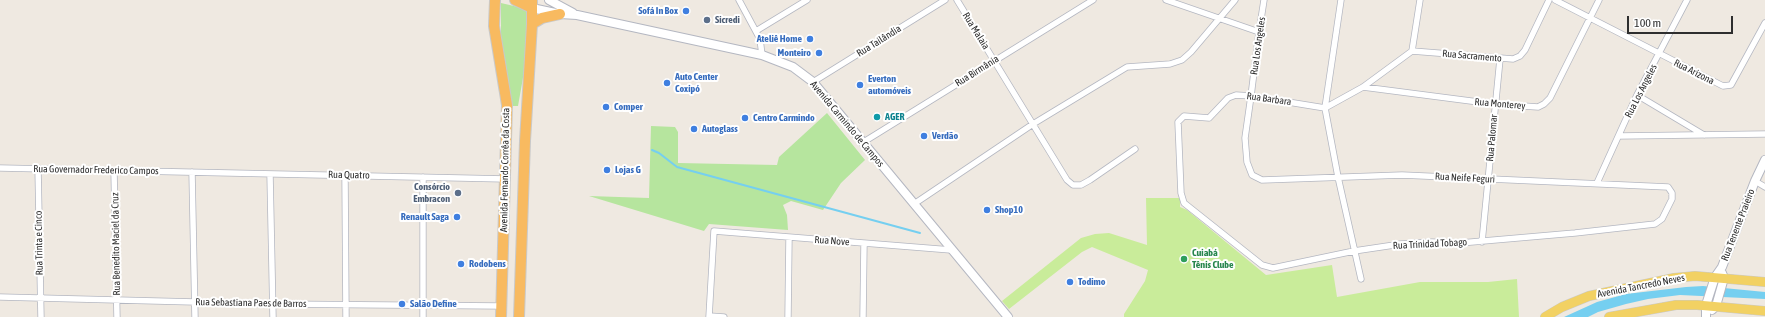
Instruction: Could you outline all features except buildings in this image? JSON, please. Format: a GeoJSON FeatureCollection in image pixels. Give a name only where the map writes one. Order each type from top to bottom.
{"type":"FeatureCollection","features":[{"type":"Feature","properties":{"kind":"highway","name":"Avenida Fernando Corrêa da Costa"},"geometry":{"type":"LineString","coordinates":[[496,0],[494,26],[507,105],[501,317]]}},
{"type":"Feature","properties":{"kind":"highway"},"geometry":{"type":"LineString","coordinates":[[515,0],[532,4]]}},
{"type":"Feature","properties":{"kind":"highway","name":"Avenida Fernando Corrêa da Costa"},"geometry":{"type":"LineString","coordinates":[[519,317],[525,141],[532,4]]}},
{"type":"Feature","properties":{"kind":"highway"},"geometry":{"type":"LineString","coordinates":[[532,24],[542,18],[560,14]]}},
{"type":"Feature","properties":{"kind":"main road"},"geometry":{"type":"LineString","coordinates":[[549,0],[577,15]]}},
{"type":"Feature","properties":{"kind":"main road","name":"Avenida Carmindo de Campos"},"geometry":{"type":"LineString","coordinates":[[532,4],[560,14],[577,15],[762,55],[793,67],[813,82],[862,143],[1008,317]]}},
{"type":"Feature","properties":{"kind":"main road","name":"Rua Tenente Praieiro"},"geometry":{"type":"LineString","coordinates":[[1710,307],[1719,278],[1755,181],[1765,160]]}},
{"type":"Feature","properties":{"kind":"main road","name":"Avenida Tancredo Neves"},"geometry":{"type":"LineString","coordinates":[[1545,317],[1562,307],[1589,296],[1674,278],[1695,276],[1765,282]]}},
{"type":"Feature","properties":{"kind":"main road"},"geometry":{"type":"LineString","coordinates":[[1612,316],[1676,305],[1765,311]]}},
{"type":"Feature","properties":{"kind":"street"},"geometry":{"type":"LineString","coordinates":[[739,0],[760,39],[762,55]]}},
{"type":"Feature","properties":{"kind":"street"},"geometry":{"type":"LineString","coordinates":[[756,31],[807,0]]}},
{"type":"Feature","properties":{"kind":"street","name":"Rua Tailândia"},"geometry":{"type":"LineString","coordinates":[[813,82],[945,0]]}},
{"type":"Feature","properties":{"kind":"street","name":"Rua Malaia"},"geometry":{"type":"LineString","coordinates":[[956,0],[1067,180],[1072,185],[1081,185],[1135,150]]}},
{"type":"Feature","properties":{"kind":"street","name":"Rua Birmânia"},"geometry":{"type":"LineString","coordinates":[[862,143],[1093,0]]}},
{"type":"Feature","properties":{"kind":"street"},"geometry":{"type":"LineString","coordinates":[[1166,0],[1259,32]]}},
{"type":"Feature","properties":{"kind":"street"},"geometry":{"type":"LineString","coordinates":[[914,204],[1033,124],[1127,67],[1170,64],[1182,60],[1235,0]]}},
{"type":"Feature","properties":{"kind":"street","name":"Rua Los Angeles"},"geometry":{"type":"LineString","coordinates":[[1262,180],[1252,175],[1247,162],[1245,138],[1264,0]]}},
{"type":"Feature","properties":{"kind":"street"},"geometry":{"type":"LineString","coordinates":[[1341,0],[1325,108],[1338,177],[1361,279]]}},
{"type":"Feature","properties":{"kind":"street"},"geometry":{"type":"LineString","coordinates":[[1325,108],[1363,87],[1412,51],[1420,0]]}},
{"type":"Feature","properties":{"kind":"street","name":"Rua Sacramento"},"geometry":{"type":"LineString","coordinates":[[1412,51],[1513,59],[1520,56],[1525,50],[1550,0]]}},
{"type":"Feature","properties":{"kind":"street","name":"Rua Arizona"},"geometry":{"type":"LineString","coordinates":[[1555,0],[1723,86],[1731,84],[1765,23]]}},
{"type":"Feature","properties":{"kind":"street","name":"Rua Monterey"},"geometry":{"type":"LineString","coordinates":[[1363,87],[1494,104],[1538,107],[1550,98],[1599,0]]}},
{"type":"Feature","properties":{"kind":"street","name":"Rua Los Angeles"},"geometry":{"type":"LineString","coordinates":[[1596,183],[1637,95],[1687,0]]}},
{"type":"Feature","properties":{"kind":"street","name":"Rua Palomar"},"geometry":{"type":"LineString","coordinates":[[1482,242],[1494,104],[1500,59]]}},
{"type":"Feature","properties":{"kind":"street","name":"Rua Barbara"},"geometry":{"type":"LineString","coordinates":[[1184,203],[1181,193],[1178,122],[1184,116],[1209,118],[1228,98],[1236,95],[1325,108]]}},
{"type":"Feature","properties":{"kind":"street"},"geometry":{"type":"LineString","coordinates":[[1637,95],[1704,135]]}},
{"type":"Feature","properties":{"kind":"street"},"geometry":{"type":"LineString","coordinates":[[1619,136],[1765,134]]}},
{"type":"Feature","properties":{"kind":"street","name":"Rua Governador Frederico Campos"},"geometry":{"type":"LineString","coordinates":[[0,168],[192,172]]}},
{"type":"Feature","properties":{"kind":"street","name":"Rua Trinta e Cinco"},"geometry":{"type":"LineString","coordinates":[[38,168],[41,317]]}},
{"type":"Feature","properties":{"kind":"street","name":"Rua Benedito Maciel da Cruz"},"geometry":{"type":"LineString","coordinates":[[114,171],[118,317]]}},
{"type":"Feature","properties":{"kind":"street","name":"Rua Quatro"},"geometry":{"type":"LineString","coordinates":[[192,172],[506,179]]}},
{"type":"Feature","properties":{"kind":"street"},"geometry":{"type":"LineString","coordinates":[[192,172],[195,317]]}},
{"type":"Feature","properties":{"kind":"street"},"geometry":{"type":"LineString","coordinates":[[270,174],[273,317]]}},
{"type":"Feature","properties":{"kind":"street"},"geometry":{"type":"LineString","coordinates":[[345,175],[346,317]]}},
{"type":"Feature","properties":{"kind":"street","name":"Rua Neife Feguri"},"geometry":{"type":"LineString","coordinates":[[1262,180],[1402,175],[1668,187]]}},
{"type":"Feature","properties":{"kind":"street"},"geometry":{"type":"LineString","coordinates":[[422,317],[423,177]]}},
{"type":"Feature","properties":{"kind":"street"},"geometry":{"type":"LineString","coordinates":[[1755,181],[1765,187]]}},
{"type":"Feature","properties":{"kind":"street","name":"Rua Trinidad Tobago"},"geometry":{"type":"LineString","coordinates":[[1184,203],[1262,265],[1273,268],[1401,244],[1482,242],[1655,224],[1662,219],[1672,199],[1672,193],[1668,187]]}},
{"type":"Feature","properties":{"kind":"street","name":"Rua Nove"},"geometry":{"type":"LineString","coordinates":[[709,316],[714,231],[951,250]]}},
{"type":"Feature","properties":{"kind":"street"},"geometry":{"type":"LineString","coordinates":[[788,317],[789,238]]}},
{"type":"Feature","properties":{"kind":"street"},"geometry":{"type":"LineString","coordinates":[[863,317],[864,244]]}},
{"type":"Feature","properties":{"kind":"street","name":"Rua Sebastiana Paes de Barros"},"geometry":{"type":"LineString","coordinates":[[0,297],[273,304],[501,306]]}},
{"type":"Feature","properties":{"kind":"street"},"geometry":{"type":"LineString","coordinates":[[709,316],[724,317]]}},
{"type":"Feature","properties":{"kind":"green space"},"geometry":{"type":"Polygon","coordinates":[[[501,3],[531,10],[526,61],[518,106],[512,106],[503,53],[501,37],[501,3]]]}},
{"type":"Feature","properties":{"kind":"green space"},"geometry":{"type":"Polygon","coordinates":[[[827,113],[865,160],[841,183],[823,210],[791,201],[783,205],[787,215],[788,230],[709,224],[704,231],[589,196],[649,198],[651,126],[675,127],[678,132],[678,163],[777,165],[779,157],[827,113]]]}},
{"type":"Feature","properties":{"kind":"green space","name":"Cuiabá Tênis Clube"},"geometry":{"type":"Polygon","coordinates":[[[1146,198],[1180,198],[1180,207],[1187,210],[1266,275],[1332,265],[1337,297],[1420,282],[1488,282],[1517,279],[1519,317],[1124,317],[1124,314],[1145,281],[1148,270],[1092,247],[1082,252],[1009,309],[1002,301],[1081,238],[1095,234],[1109,233],[1147,245],[1146,198]]]}},
{"type":"Feature","properties":{"kind":"water"},"geometry":{"type":"Polygon","coordinates":[[[1703,286],[1765,292],[1765,299],[1680,295],[1648,299],[1626,304],[1598,312],[1588,317],[1564,317],[1597,302],[1626,294],[1703,286]]]}},
{"type":"Feature","properties":{"kind":"waterway"},"geometry":{"type":"LineString","coordinates":[[652,150],[659,153],[677,167],[920,233]]}},
{"type":"Feature","properties":{"kind":"place","name":"Sofá In Box"},"geometry":{"type":"Point","coordinates":[686,11]}},
{"type":"Feature","properties":{"kind":"place","name":"Sicredi"},"geometry":{"type":"Point","coordinates":[707,20]}},
{"type":"Feature","properties":{"kind":"place","name":"Ateliê Home"},"geometry":{"type":"Point","coordinates":[810,39]}},
{"type":"Feature","properties":{"kind":"place","name":"Monteiro"},"geometry":{"type":"Point","coordinates":[819,53]}},
{"type":"Feature","properties":{"kind":"place","name":"Auto Center Coxipó"},"geometry":{"type":"Point","coordinates":[667,83]}},
{"type":"Feature","properties":{"kind":"place","name":"Everton automóveis"},"geometry":{"type":"Point","coordinates":[860,85]}},
{"type":"Feature","properties":{"kind":"place","name":"Comper"},"geometry":{"type":"Point","coordinates":[606,107]}},
{"type":"Feature","properties":{"kind":"place","name":"AGER"},"geometry":{"type":"Point","coordinates":[877,117]}},
{"type":"Feature","properties":{"kind":"place","name":"Centro Carmindo"},"geometry":{"type":"Point","coordinates":[745,118]}},
{"type":"Feature","properties":{"kind":"place","name":"Autoglass"},"geometry":{"type":"Point","coordinates":[694,129]}},
{"type":"Feature","properties":{"kind":"place","name":"Verdão"},"geometry":{"type":"Point","coordinates":[924,136]}},
{"type":"Feature","properties":{"kind":"place","name":"Lojas G"},"geometry":{"type":"Point","coordinates":[607,170]}},
{"type":"Feature","properties":{"kind":"place","name":"Consórcio Embracon"},"geometry":{"type":"Point","coordinates":[458,193]}},
{"type":"Feature","properties":{"kind":"place","name":"Shop10"},"geometry":{"type":"Point","coordinates":[987,210]}},
{"type":"Feature","properties":{"kind":"place","name":"Renault Saga"},"geometry":{"type":"Point","coordinates":[457,217]}},
{"type":"Feature","properties":{"kind":"place","name":"Cuiabá Tênis Clube"},"geometry":{"type":"Point","coordinates":[1184,259]}},
{"type":"Feature","properties":{"kind":"place","name":"Rodobens"},"geometry":{"type":"Point","coordinates":[461,264]}},
{"type":"Feature","properties":{"kind":"place","name":"Todimo"},"geometry":{"type":"Point","coordinates":[1070,282]}},
{"type":"Feature","properties":{"kind":"place","name":"Salão Define"},"geometry":{"type":"Point","coordinates":[402,304]}}]}
